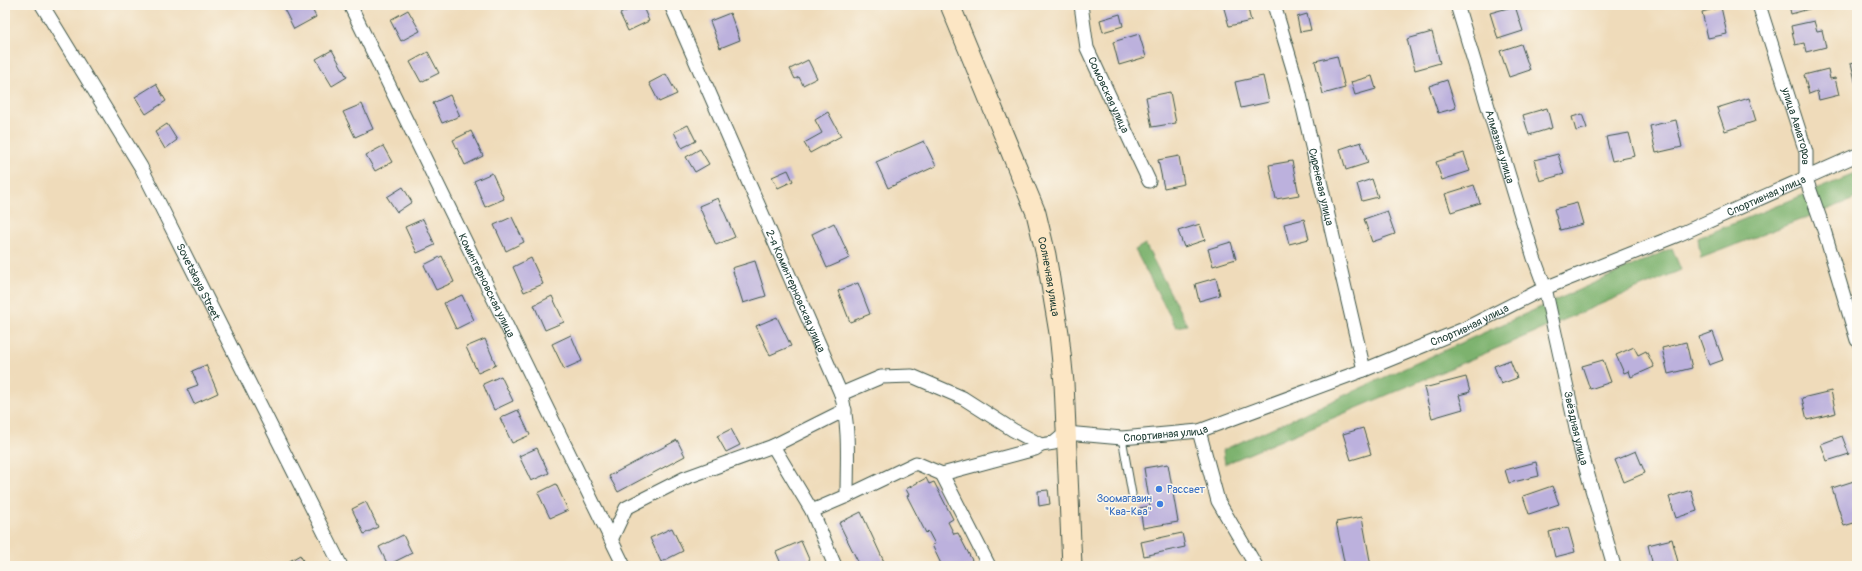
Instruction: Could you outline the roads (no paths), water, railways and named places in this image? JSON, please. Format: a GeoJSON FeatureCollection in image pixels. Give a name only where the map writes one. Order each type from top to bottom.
{"type":"FeatureCollection","features":[{"type":"Feature","properties":{"kind":"street","name":"Sovetskaya Street"},"geometry":{"type":"LineString","coordinates":[[42,5],[141,167],[341,566]]}},
{"type":"Feature","properties":{"kind":"street","name":"Коминтерновская улица"},"geometry":{"type":"LineString","coordinates":[[350,5],[624,566]]}},
{"type":"Feature","properties":{"kind":"street","name":"2-я Коминтерновская улица"},"geometry":{"type":"LineString","coordinates":[[671,5],[841,394],[845,410],[847,496]]}},
{"type":"Feature","properties":{"kind":"street","name":"Солнечная улица"},"geometry":{"type":"LineString","coordinates":[[950,5],[1036,212],[1053,292],[1059,333],[1066,433],[1072,566]]}},
{"type":"Feature","properties":{"kind":"street","name":"Сомовская улица"},"geometry":{"type":"LineString","coordinates":[[1081,5],[1087,48],[1149,181]]}},
{"type":"Feature","properties":{"kind":"street","name":"Сиреневая улица"},"geometry":{"type":"LineString","coordinates":[[1274,5],[1297,82],[1364,370]]}},
{"type":"Feature","properties":{"kind":"street","name":"Алмазная улица"},"geometry":{"type":"LineString","coordinates":[[1458,5],[1534,258],[1545,288]]}},
{"type":"Feature","properties":{"kind":"street","name":"улица Авиаторов"},"geometry":{"type":"LineString","coordinates":[[1759,5],[1806,152],[1806,179],[1824,230],[1857,340]]}},
{"type":"Feature","properties":{"kind":"street","name":"Спортивная улица"},"geometry":{"type":"LineString","coordinates":[[1066,433],[1122,438],[1199,431],[1364,370],[1464,329],[1545,288],[1678,235],[1857,155]]}},
{"type":"Feature","properties":{"kind":"street","name":"Звёздная улица"},"geometry":{"type":"LineString","coordinates":[[1545,288],[1581,451],[1614,566]]}},
{"type":"Feature","properties":{"kind":"street"},"geometry":{"type":"LineString","coordinates":[[841,394],[881,377],[912,376],[963,398],[1013,430],[1041,445]]}},
{"type":"Feature","properties":{"kind":"street"},"geometry":{"type":"LineString","coordinates":[[611,540],[626,508],[685,478],[774,446],[845,410]]}},
{"type":"Feature","properties":{"kind":"street"},"geometry":{"type":"LineString","coordinates":[[1199,431],[1218,501],[1256,566]]}},
{"type":"Feature","properties":{"kind":"street"},"geometry":{"type":"LineString","coordinates":[[812,511],[916,463],[942,474],[1035,449],[1041,445],[1054,443],[1066,433]]}},
{"type":"Feature","properties":{"kind":"street"},"geometry":{"type":"LineString","coordinates":[[774,446],[812,511],[835,566]]}},
{"type":"Feature","properties":{"kind":"street"},"geometry":{"type":"LineString","coordinates":[[942,474],[989,566]]}},
{"type":"Feature","properties":{"kind":"lane"},"geometry":{"type":"LineString","coordinates":[[1122,438],[1132,494]]}},
{"type":"Feature","properties":{"kind":"place","name":"Рассвет"},"geometry":{"type":"Point","coordinates":[1159,489]}},
{"type":"Feature","properties":{"kind":"place","name":"Зоомагазин \"Ква-Ква\""},"geometry":{"type":"Point","coordinates":[1160,504]}}]}
